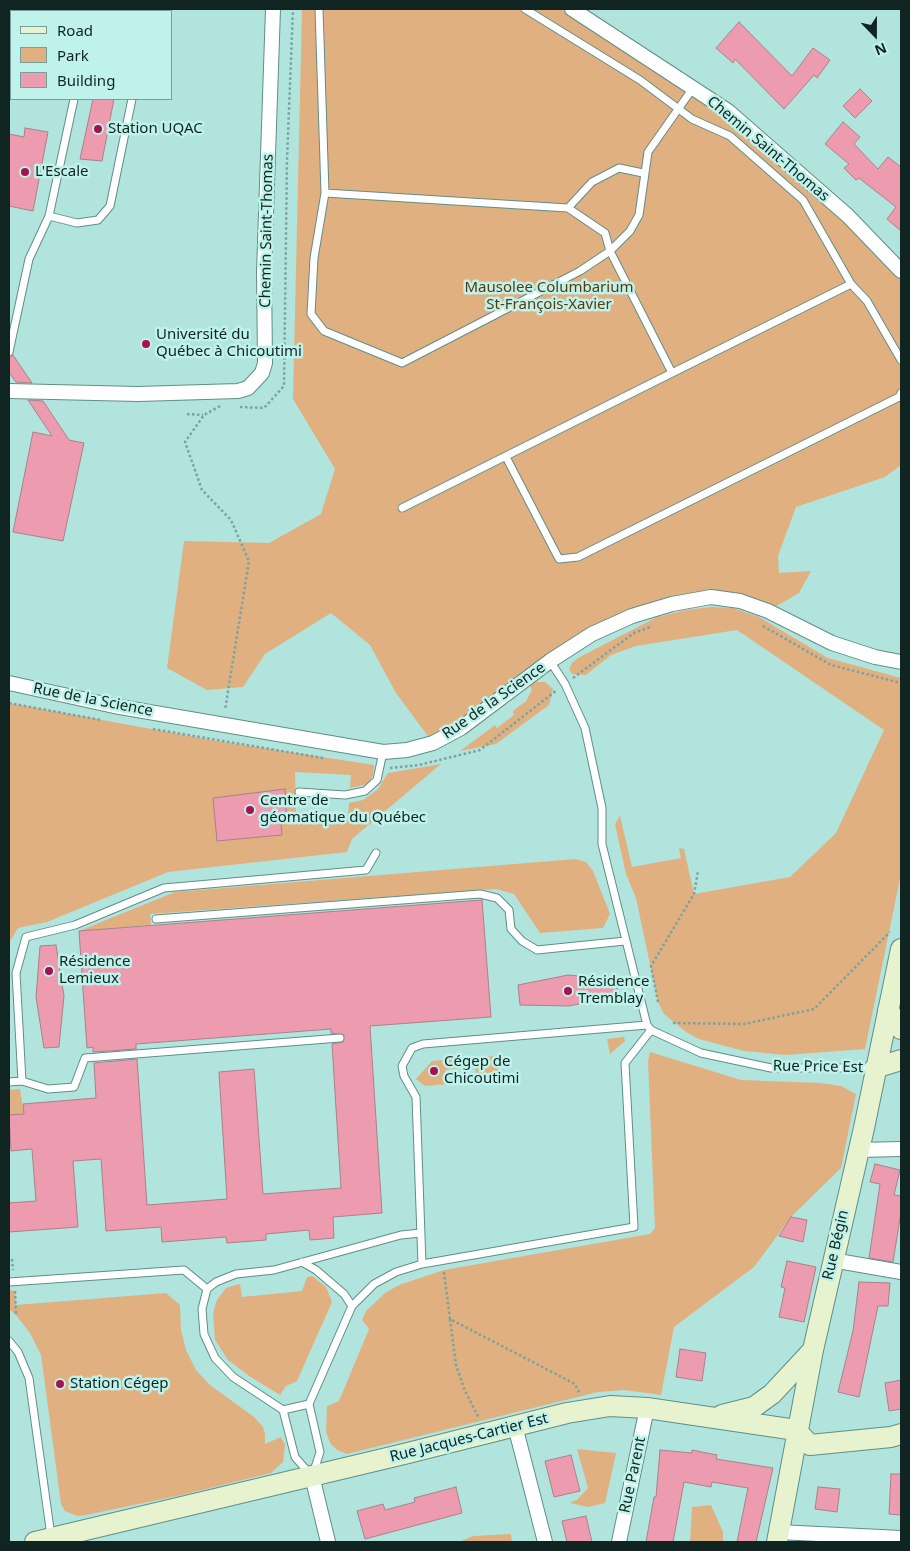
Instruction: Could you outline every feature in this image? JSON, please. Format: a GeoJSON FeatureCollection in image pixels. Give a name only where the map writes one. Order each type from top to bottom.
{"type":"FeatureCollection","features":[{"type":"Feature","properties":{"kind":"main road","name":"Rue Bégin"},"geometry":{"type":"LineString","coordinates":[[778,1537],[796,1430],[832,1260],[864,1128],[901,949]]}},
{"type":"Feature","properties":{"kind":"main road"},"geometry":{"type":"LineString","coordinates":[[888,1010],[901,1029]]}},
{"type":"Feature","properties":{"kind":"main road","name":"Rue Price Est"},"geometry":{"type":"LineString","coordinates":[[875,1068],[901,1060]]}},
{"type":"Feature","properties":{"kind":"main road"},"geometry":{"type":"LineString","coordinates":[[712,1418],[754,1407],[772,1394],[813,1350]]}},
{"type":"Feature","properties":{"kind":"main road","name":"Rue Jacques-Cartier Est"},"geometry":{"type":"LineString","coordinates":[[46,1541],[568,1413],[610,1406],[647,1408],[796,1430]]}},
{"type":"Feature","properties":{"kind":"main road"},"geometry":{"type":"LineString","coordinates":[[796,1430],[810,1445],[891,1437],[901,1434]]}},
{"type":"Feature","properties":{"kind":"street","name":"Chemin Saint-Thomas"},"geometry":{"type":"LineString","coordinates":[[9,391],[138,394],[238,391],[252,384],[262,373],[265,363],[264,272],[273,9]]}},
{"type":"Feature","properties":{"kind":"street","name":"Chemin Saint-Thomas"},"geometry":{"type":"LineString","coordinates":[[572,9],[728,111],[841,209],[901,271]]}},
{"type":"Feature","properties":{"kind":"street","name":"Rue de la Science"},"geometry":{"type":"LineString","coordinates":[[9,683],[114,706],[383,752],[407,750],[440,740],[497,703],[550,661],[592,634],[632,616],[672,604],[711,597],[740,601],[768,611],[832,643],[875,657],[901,662]]}},
{"type":"Feature","properties":{"kind":"street"},"geometry":{"type":"LineString","coordinates":[[858,1150],[901,1150]]}},
{"type":"Feature","properties":{"kind":"street"},"geometry":{"type":"LineString","coordinates":[[832,1260],[901,1272]]}},
{"type":"Feature","properties":{"kind":"street","name":"Rue Parent"},"geometry":{"type":"LineString","coordinates":[[620,1542],[647,1408]]}},
{"type":"Feature","properties":{"kind":"street"},"geometry":{"type":"LineString","coordinates":[[515,1426],[545,1542]]}},
{"type":"Feature","properties":{"kind":"street"},"geometry":{"type":"LineString","coordinates":[[312,1476],[328,1542]]}},
{"type":"Feature","properties":{"kind":"street"},"geometry":{"type":"LineString","coordinates":[[778,1537],[901,1538]]}},
{"type":"Feature","properties":{"kind":"lane"},"geometry":{"type":"LineString","coordinates":[[319,9],[324,193],[314,258],[311,314],[324,331],[402,363],[580,271],[610,251],[630,231],[639,215],[643,173],[648,152],[693,88]]}},
{"type":"Feature","properties":{"kind":"lane"},"geometry":{"type":"LineString","coordinates":[[525,9],[640,80],[692,119],[730,136],[803,200],[851,284],[867,301],[901,360]]}},
{"type":"Feature","properties":{"kind":"lane"},"geometry":{"type":"LineString","coordinates":[[9,352],[29,259],[49,216],[74,100]]}},
{"type":"Feature","properties":{"kind":"lane"},"geometry":{"type":"LineString","coordinates":[[49,216],[77,223],[98,220],[110,206],[132,100]]}},
{"type":"Feature","properties":{"kind":"lane"},"geometry":{"type":"LineString","coordinates":[[568,208],[592,182],[619,168],[643,173]]}},
{"type":"Feature","properties":{"kind":"lane"},"geometry":{"type":"LineString","coordinates":[[324,193],[568,208],[605,232],[610,251],[672,373]]}},
{"type":"Feature","properties":{"kind":"lane"},"geometry":{"type":"LineString","coordinates":[[402,508],[851,284]]}},
{"type":"Feature","properties":{"kind":"lane"},"geometry":{"type":"LineString","coordinates":[[506,457],[559,559],[578,557],[899,397],[901,393]]}},
{"type":"Feature","properties":{"kind":"lane"},"geometry":{"type":"LineString","coordinates":[[420,1233],[401,1235],[274,1270],[236,1274],[216,1282],[207,1289],[202,1309],[204,1334],[215,1358],[234,1378],[283,1410],[295,1457],[312,1476],[320,1452],[309,1404],[352,1306],[374,1284],[396,1272],[422,1264],[634,1227],[625,1063],[649,1027],[625,941],[602,844],[602,808],[593,758],[585,728],[564,684],[550,661]]}},
{"type":"Feature","properties":{"kind":"lane"},"geometry":{"type":"LineString","coordinates":[[299,792],[356,794],[372,786],[377,780],[383,752]]}},
{"type":"Feature","properties":{"kind":"lane"},"geometry":{"type":"LineString","coordinates":[[22,1081],[16,973],[26,937],[75,925],[164,888],[366,870],[376,853]]}},
{"type":"Feature","properties":{"kind":"lane"},"geometry":{"type":"LineString","coordinates":[[156,919],[480,894],[497,898],[509,910],[511,929],[522,941],[537,950],[625,941]]}},
{"type":"Feature","properties":{"kind":"lane"},"geometry":{"type":"LineString","coordinates":[[422,1264],[416,1097],[404,1076],[402,1066],[412,1048],[423,1044],[627,1027],[649,1027]]}},
{"type":"Feature","properties":{"kind":"lane","name":"Rue Price Est"},"geometry":{"type":"LineString","coordinates":[[649,1027],[701,1053],[771,1068],[875,1068]]}},
{"type":"Feature","properties":{"kind":"lane"},"geometry":{"type":"LineString","coordinates":[[9,1082],[22,1081],[48,1089],[74,1087],[86,1058],[340,1038]]}},
{"type":"Feature","properties":{"kind":"lane"},"geometry":{"type":"LineString","coordinates":[[302,1262],[316,1270],[344,1294],[352,1306]]}},
{"type":"Feature","properties":{"kind":"lane"},"geometry":{"type":"LineString","coordinates":[[12,1285],[184,1270],[207,1289]]}},
{"type":"Feature","properties":{"kind":"lane"},"geometry":{"type":"LineString","coordinates":[[9,1341],[18,1352],[29,1378],[46,1541]]}},
{"type":"Feature","properties":{"kind":"lane"},"geometry":{"type":"LineString","coordinates":[[283,1410],[309,1404]]}},
{"type":"Feature","properties":{"kind":"path"},"geometry":{"type":"LineString","coordinates":[[187,414],[204,415]]}},
{"type":"Feature","properties":{"kind":"path"},"geometry":{"type":"LineString","coordinates":[[380,766],[392,768],[419,765],[480,750],[564,684],[634,633],[658,624]]}},
{"type":"Feature","properties":{"kind":"path"},"geometry":{"type":"LineString","coordinates":[[759,624],[831,665],[901,683]]}},
{"type":"Feature","properties":{"kind":"path"},"geometry":{"type":"LineString","coordinates":[[9,703],[104,720]]}},
{"type":"Feature","properties":{"kind":"path"},"geometry":{"type":"LineString","coordinates":[[151,729],[329,759]]}},
{"type":"Feature","properties":{"kind":"path"},"geometry":{"type":"LineString","coordinates":[[658,1002],[650,966],[694,894],[698,871]]}},
{"type":"Feature","properties":{"kind":"path"},"geometry":{"type":"LineString","coordinates":[[673,1023],[744,1024],[814,1009],[890,932]]}},
{"type":"Feature","properties":{"kind":"path"},"geometry":{"type":"LineString","coordinates":[[12,1259],[14,1275]]}},
{"type":"Feature","properties":{"kind":"path"},"geometry":{"type":"LineString","coordinates":[[422,1264],[444,1270],[456,1365],[465,1391],[480,1420]]}},
{"type":"Feature","properties":{"kind":"path"},"geometry":{"type":"LineString","coordinates":[[12,1285],[16,1315]]}},
{"type":"Feature","properties":{"kind":"path"},"geometry":{"type":"LineString","coordinates":[[450,1319],[576,1384],[581,1395]]}},
{"type":"Feature","properties":{"kind":"green space","name":"Mausolee Columbarium St-François-Xavier"},"geometry":{"type":"Polygon","coordinates":[[[302,9],[572,9],[728,111],[901,271],[901,465],[885,477],[796,507],[778,556],[779,573],[811,571],[799,593],[768,611],[711,597],[632,616],[433,743],[396,693],[370,645],[331,613],[265,654],[243,687],[207,690],[167,668],[184,541],[269,543],[321,514],[335,469],[293,399],[302,9]]]}},
{"type":"Feature","properties":{"kind":"green space"},"geometry":{"type":"Polygon","coordinates":[[[711,607],[733,608],[759,617],[828,658],[901,678],[901,874],[865,1049],[786,1055],[744,1051],[699,1039],[686,1032],[664,1014],[658,1002],[636,898],[626,874],[615,824],[620,816],[632,867],[681,858],[679,848],[684,849],[694,894],[790,877],[836,833],[884,730],[737,630],[636,646],[611,655],[586,675],[572,674],[569,669],[578,658],[657,617],[686,610],[711,607]]]}},
{"type":"Feature","properties":{"kind":"green space"},"geometry":{"type":"Polygon","coordinates":[[[535,682],[545,682],[553,689],[549,705],[496,744],[460,751],[495,725],[497,728],[514,715],[513,711],[526,701],[532,690],[530,686],[535,682]]]}},
{"type":"Feature","properties":{"kind":"green space"},"geometry":{"type":"Polygon","coordinates":[[[9,703],[217,741],[374,765],[373,775],[368,784],[350,788],[351,775],[295,772],[296,812],[348,816],[349,803],[363,800],[377,790],[388,773],[441,764],[352,839],[347,852],[168,872],[47,922],[18,928],[9,943],[9,703]]]}},
{"type":"Feature","properties":{"kind":"green space"},"geometry":{"type":"Polygon","coordinates":[[[575,859],[586,862],[593,871],[610,914],[603,928],[540,933],[514,894],[496,889],[150,914],[151,925],[79,931],[175,892],[575,859]]]}},
{"type":"Feature","properties":{"kind":"green space"},"geometry":{"type":"Polygon","coordinates":[[[624,1037],[625,1041],[610,1054],[607,1039],[624,1037]]]}},
{"type":"Feature","properties":{"kind":"green space"},"geometry":{"type":"Polygon","coordinates":[[[650,1052],[741,1080],[820,1083],[841,1086],[856,1094],[841,1168],[791,1217],[754,1267],[674,1327],[661,1395],[624,1390],[598,1392],[347,1454],[337,1450],[330,1443],[326,1432],[327,1406],[339,1401],[369,1329],[362,1320],[366,1311],[385,1293],[399,1285],[444,1270],[650,1234],[655,1228],[648,1061],[650,1052]]]}},
{"type":"Feature","properties":{"kind":"green space"},"geometry":{"type":"Polygon","coordinates":[[[494,1056],[500,1075],[478,1078],[474,1066],[445,1070],[448,1084],[425,1086],[416,1079],[432,1061],[494,1056]]]}},
{"type":"Feature","properties":{"kind":"green space"},"geometry":{"type":"Polygon","coordinates":[[[20,1089],[24,1114],[9,1115],[9,1090],[20,1089]]]}},
{"type":"Feature","properties":{"kind":"green space"},"geometry":{"type":"Polygon","coordinates":[[[312,1276],[326,1287],[332,1302],[297,1381],[286,1386],[280,1395],[249,1376],[228,1360],[215,1340],[213,1313],[217,1300],[226,1288],[240,1284],[242,1297],[302,1291],[307,1277],[312,1276]]]}},
{"type":"Feature","properties":{"kind":"green space"},"geometry":{"type":"Polygon","coordinates":[[[9,1290],[15,1291],[16,1305],[166,1293],[180,1305],[181,1330],[186,1350],[196,1370],[210,1385],[254,1417],[263,1427],[265,1444],[281,1437],[285,1445],[283,1462],[271,1473],[182,1495],[86,1515],[77,1516],[65,1511],[61,1504],[41,1355],[30,1333],[9,1309],[9,1290]]]}},
{"type":"Feature","properties":{"kind":"green space"},"geometry":{"type":"Polygon","coordinates":[[[577,1449],[616,1453],[605,1503],[588,1507],[570,1503],[578,1499],[588,1488],[577,1449]]]}},
{"type":"Feature","properties":{"kind":"green space"},"geometry":{"type":"Polygon","coordinates":[[[711,1505],[723,1532],[723,1542],[690,1542],[692,1507],[711,1505]]]}},
{"type":"Feature","properties":{"kind":"green space"},"geometry":{"type":"Polygon","coordinates":[[[511,1534],[512,1542],[459,1542],[473,1536],[511,1534]]]}},
{"type":"Feature","properties":{"kind":"building"},"geometry":{"type":"Polygon","coordinates":[[[739,22],[792,76],[813,48],[830,60],[817,78],[814,75],[784,109],[735,59],[733,63],[716,48],[739,22]]]}},
{"type":"Feature","properties":{"kind":"building"},"geometry":{"type":"Polygon","coordinates":[[[860,89],[872,101],[855,118],[843,106],[860,89]]]}},
{"type":"Feature","properties":{"kind":"building","name":"Station UQAC"},"geometry":{"type":"Polygon","coordinates":[[[93,100],[114,100],[102,161],[80,159],[93,100]]]}},
{"type":"Feature","properties":{"kind":"building"},"geometry":{"type":"Polygon","coordinates":[[[843,122],[860,137],[854,144],[878,169],[888,157],[901,167],[901,231],[887,219],[896,207],[859,178],[856,180],[844,168],[849,164],[825,144],[843,122]]]}},
{"type":"Feature","properties":{"kind":"building","name":"L'Escale"},"geometry":{"type":"Polygon","coordinates":[[[25,128],[48,132],[33,211],[9,206],[9,134],[24,137],[25,128]]]}},
{"type":"Feature","properties":{"kind":"building"},"geometry":{"type":"Polygon","coordinates":[[[13,355],[32,383],[16,382],[9,372],[9,357],[13,355]]]}},
{"type":"Feature","properties":{"kind":"building"},"geometry":{"type":"Polygon","coordinates":[[[28,400],[43,401],[69,440],[84,443],[63,541],[13,532],[33,432],[52,436],[28,400]]]}},
{"type":"Feature","properties":{"kind":"building","name":"Centre de géomatique du Québec"},"geometry":{"type":"Polygon","coordinates":[[[285,789],[287,823],[281,823],[282,835],[217,841],[213,798],[285,789]]]}},
{"type":"Feature","properties":{"kind":"building"},"geometry":{"type":"Polygon","coordinates":[[[482,900],[491,1017],[370,1026],[382,1213],[333,1217],[334,1238],[310,1240],[309,1230],[266,1234],[266,1240],[227,1243],[226,1237],[162,1242],[161,1227],[106,1231],[101,1159],[73,1161],[78,1227],[9,1232],[9,1203],[36,1201],[32,1149],[11,1151],[9,1115],[24,1114],[23,1104],[96,1098],[94,1063],[137,1059],[147,1205],[227,1199],[219,1072],[254,1069],[263,1194],[341,1188],[332,1044],[343,1042],[344,1035],[331,1033],[331,1029],[136,1044],[136,1049],[93,1052],[93,1047],[87,1048],[79,931],[482,900]]]}},
{"type":"Feature","properties":{"kind":"building","name":"Résidence Lemieux"},"geometry":{"type":"Polygon","coordinates":[[[56,945],[64,996],[59,1047],[44,1048],[36,997],[40,946],[56,945]]]}},
{"type":"Feature","properties":{"kind":"building","name":"Résidence Tremblay"},"geometry":{"type":"Polygon","coordinates":[[[568,975],[617,980],[617,996],[569,1006],[520,1005],[518,985],[568,975]]]}},
{"type":"Feature","properties":{"kind":"building"},"geometry":{"type":"Polygon","coordinates":[[[875,1164],[900,1170],[894,1195],[901,1196],[901,1212],[893,1262],[869,1258],[880,1184],[870,1182],[875,1164]]]}},
{"type":"Feature","properties":{"kind":"building"},"geometry":{"type":"Polygon","coordinates":[[[791,1217],[807,1220],[803,1242],[779,1236],[791,1217]]]}},
{"type":"Feature","properties":{"kind":"building"},"geometry":{"type":"Polygon","coordinates":[[[787,1261],[816,1267],[804,1322],[779,1317],[785,1288],[781,1287],[787,1261]]]}},
{"type":"Feature","properties":{"kind":"building"},"geometry":{"type":"Polygon","coordinates":[[[859,1282],[890,1283],[888,1306],[878,1306],[859,1397],[838,1392],[853,1331],[859,1282]]]}},
{"type":"Feature","properties":{"kind":"building"},"geometry":{"type":"Polygon","coordinates":[[[680,1349],[706,1353],[702,1381],[676,1377],[680,1349]]]}},
{"type":"Feature","properties":{"kind":"building"},"geometry":{"type":"Polygon","coordinates":[[[901,1380],[901,1409],[889,1411],[885,1383],[901,1380]]]}},
{"type":"Feature","properties":{"kind":"building"},"geometry":{"type":"Polygon","coordinates":[[[660,1450],[692,1453],[692,1450],[717,1455],[716,1459],[773,1468],[756,1542],[737,1542],[748,1488],[712,1482],[711,1487],[684,1482],[673,1542],[646,1542],[654,1497],[656,1497],[660,1450]]]}},
{"type":"Feature","properties":{"kind":"building"},"geometry":{"type":"Polygon","coordinates":[[[571,1455],[580,1491],[554,1497],[545,1461],[571,1455]]]}},
{"type":"Feature","properties":{"kind":"building"},"geometry":{"type":"Polygon","coordinates":[[[891,1474],[901,1474],[901,1515],[889,1514],[891,1474]]]}},
{"type":"Feature","properties":{"kind":"building"},"geometry":{"type":"Polygon","coordinates":[[[456,1487],[462,1513],[365,1539],[357,1511],[383,1504],[385,1510],[415,1502],[414,1498],[456,1487]]]}},
{"type":"Feature","properties":{"kind":"building"},"geometry":{"type":"Polygon","coordinates":[[[818,1487],[840,1489],[837,1512],[815,1509],[818,1487]]]}},
{"type":"Feature","properties":{"kind":"building"},"geometry":{"type":"Polygon","coordinates":[[[586,1516],[592,1542],[567,1542],[562,1521],[586,1516]]]}},
{"type":"Feature","properties":{"kind":"place","name":"Station UQAC"},"geometry":{"type":"Point","coordinates":[98,129]}},
{"type":"Feature","properties":{"kind":"place","name":"L'Escale"},"geometry":{"type":"Point","coordinates":[25,172]}},
{"type":"Feature","properties":{"kind":"place","name":"Université du Québec à Chicoutimi"},"geometry":{"type":"Point","coordinates":[146,344]}},
{"type":"Feature","properties":{"kind":"place","name":"Centre de géomatique du Québec"},"geometry":{"type":"Point","coordinates":[250,810]}},
{"type":"Feature","properties":{"kind":"place","name":"Résidence Lemieux"},"geometry":{"type":"Point","coordinates":[49,971]}},
{"type":"Feature","properties":{"kind":"place","name":"Résidence Tremblay"},"geometry":{"type":"Point","coordinates":[568,991]}},
{"type":"Feature","properties":{"kind":"place","name":"Cégep de Chicoutimi"},"geometry":{"type":"Point","coordinates":[434,1071]}},
{"type":"Feature","properties":{"kind":"place","name":"Station Cégep"},"geometry":{"type":"Point","coordinates":[60,1384]}}]}
